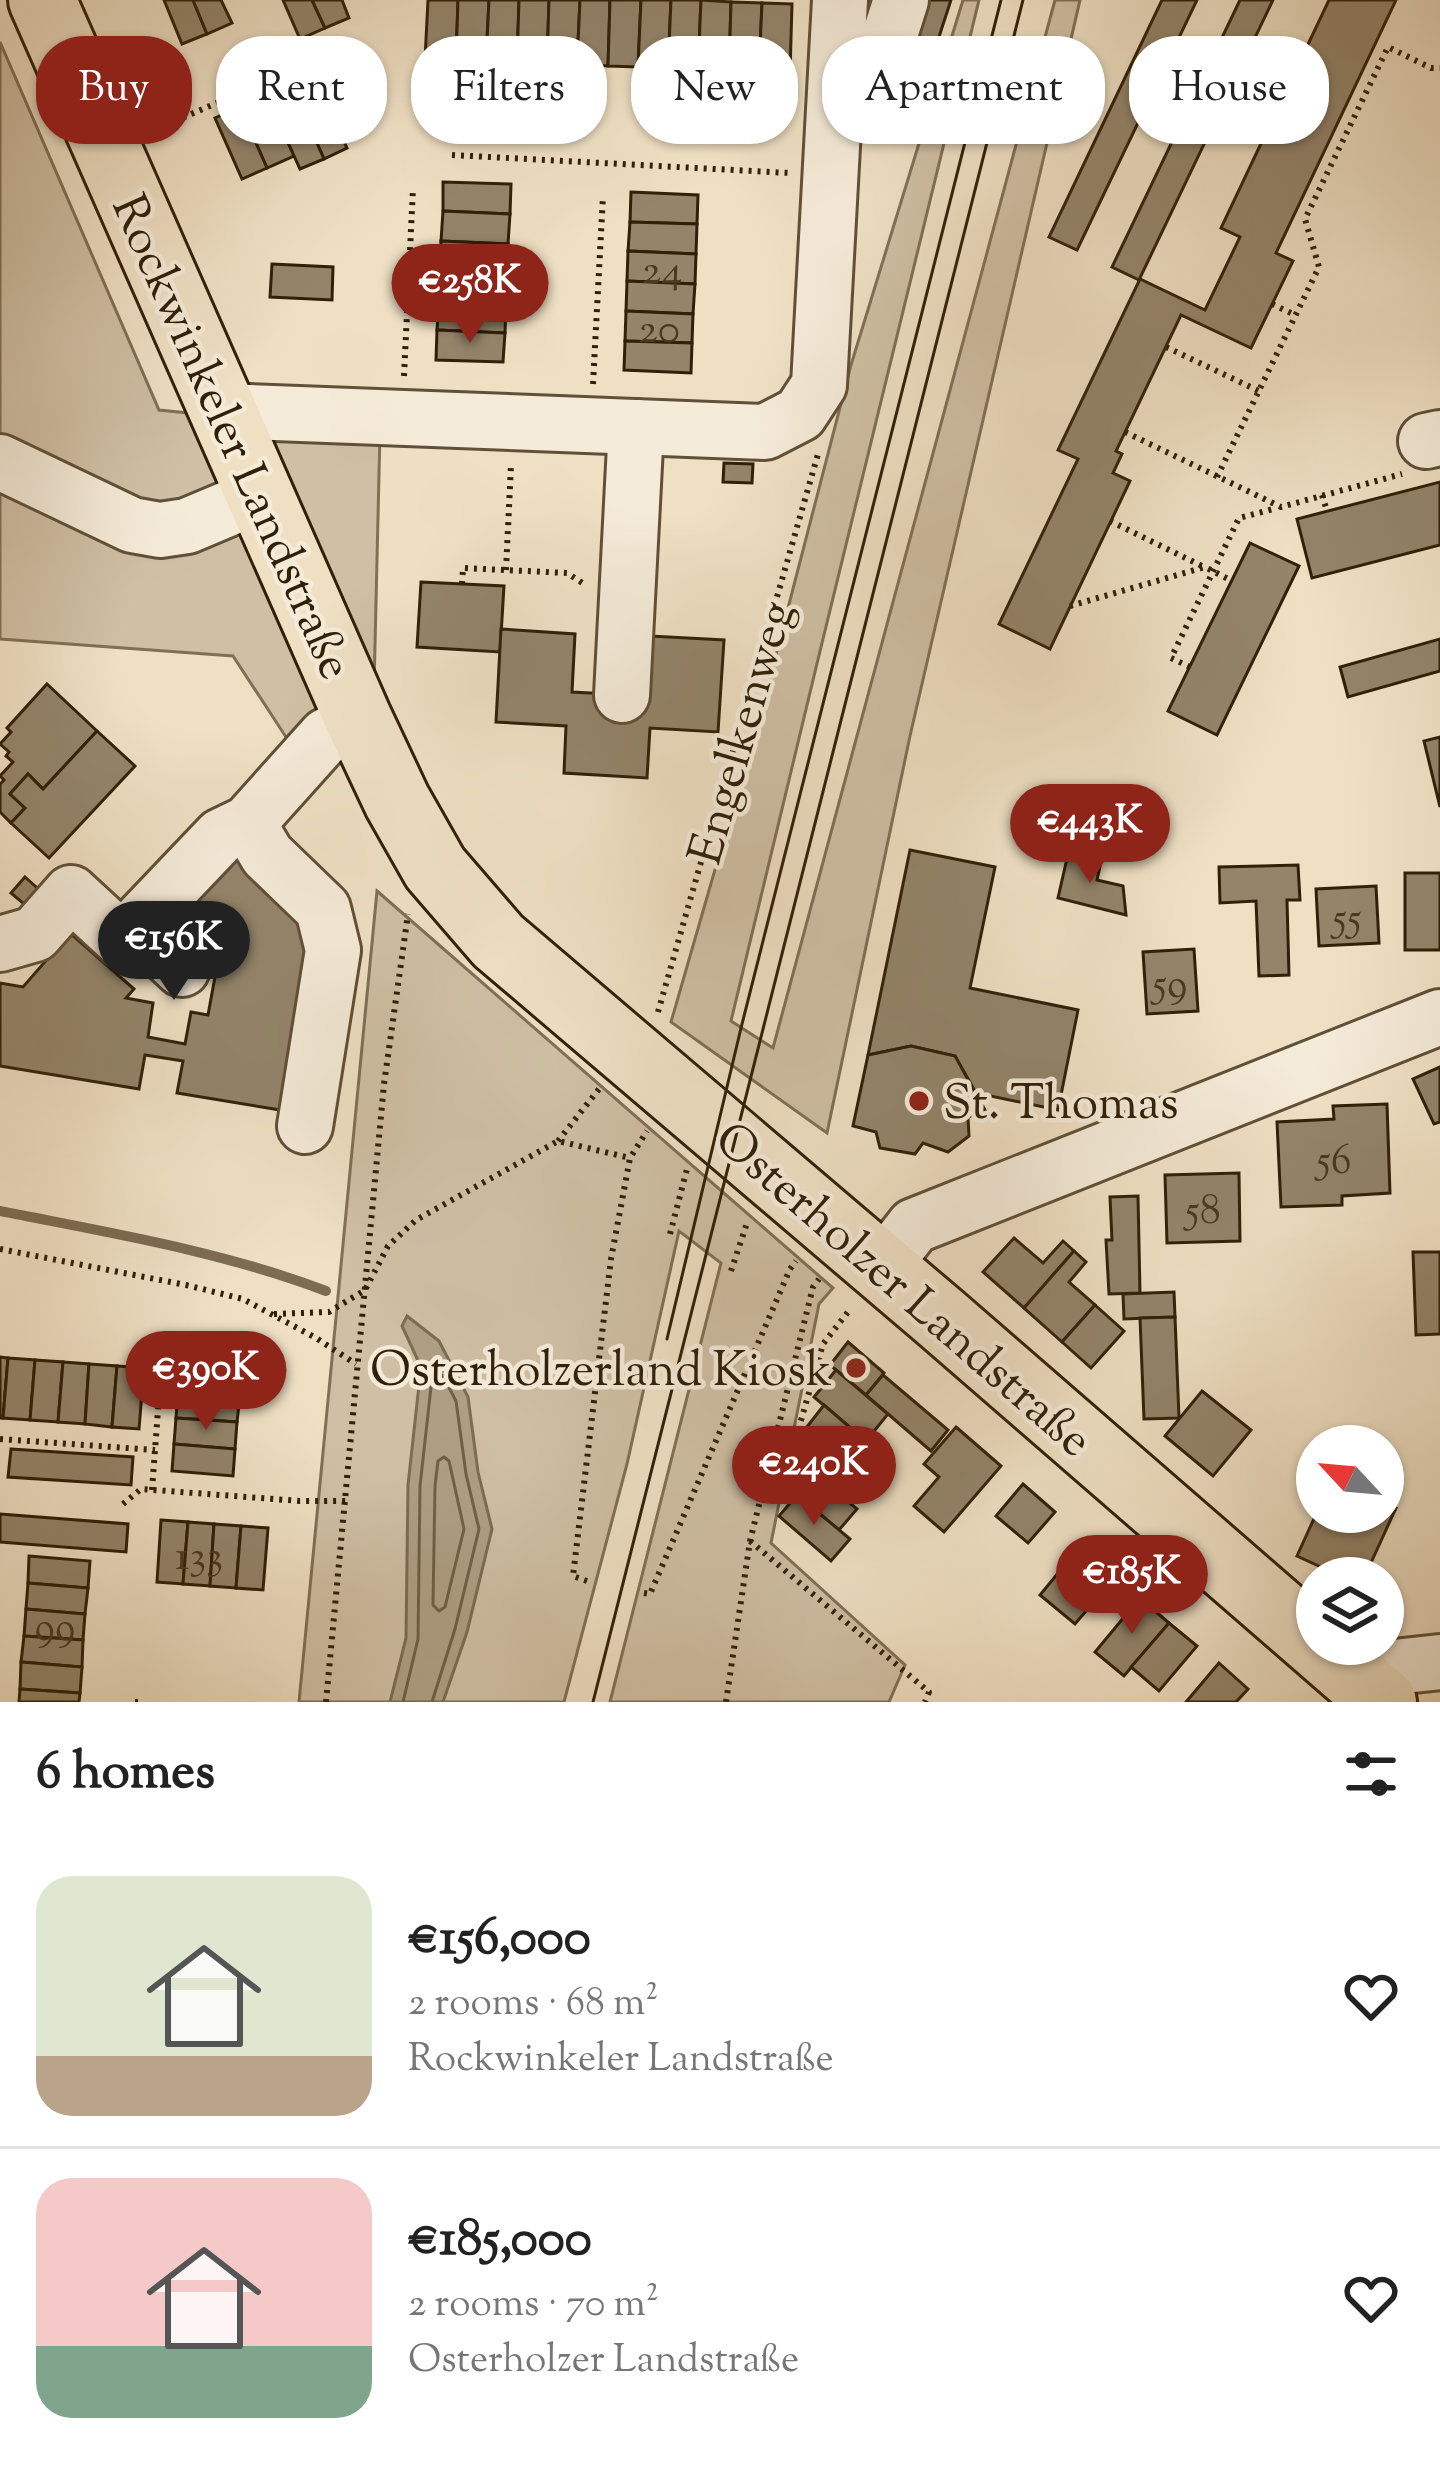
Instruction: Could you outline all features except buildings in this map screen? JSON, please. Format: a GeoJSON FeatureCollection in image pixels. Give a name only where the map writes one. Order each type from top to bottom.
{"type":"FeatureCollection","features":[{"type":"Feature","properties":{"kind":"main road","name":"Rockwinkeler Landstraße"},"geometry":{"type":"LineString","coordinates":[[42,0],[358,718],[435,868]]}},
{"type":"Feature","properties":{"kind":"main road","name":"Osterholzer Landstraße"},"geometry":{"type":"LineString","coordinates":[[435,868],[498,941],[542,981],[1366,1687]]}},
{"type":"Feature","properties":{"kind":"street"},"geometry":{"type":"LineString","coordinates":[[224,411],[765,433],[800,414],[819,385],[840,0]]}},
{"type":"Feature","properties":{"kind":"street"},"geometry":{"type":"LineString","coordinates":[[890,36],[901,0]]}},
{"type":"Feature","properties":{"kind":"street"},"geometry":{"type":"LineString","coordinates":[[614,426],[626,613],[622,695]]}},
{"type":"Feature","properties":{"kind":"street"},"geometry":{"type":"LineString","coordinates":[[0,463],[132,525],[160,530],[187,526],[262,495]]}},
{"type":"Feature","properties":{"kind":"street"},"geometry":{"type":"LineString","coordinates":[[0,944],[34,934],[71,892],[122,940],[221,836],[248,823],[326,736],[358,718]]}},
{"type":"Feature","properties":{"kind":"street"},"geometry":{"type":"LineString","coordinates":[[248,823],[267,855],[322,909],[333,950],[304,1126]]}},
{"type":"Feature","properties":{"kind":"street"},"geometry":{"type":"LineString","coordinates":[[136,926],[182,969]]}},
{"type":"Feature","properties":{"kind":"street"},"geometry":{"type":"LineString","coordinates":[[853,1243],[914,1226],[1440,1017]]}},
{"type":"Feature","properties":{"kind":"street"},"geometry":{"type":"LineString","coordinates":[[1366,1687],[1440,1662]]}},
{"type":"Feature","properties":{"kind":"path"},"geometry":{"type":"LineString","coordinates":[[1376,41],[1440,68]]}},
{"type":"Feature","properties":{"kind":"path"},"geometry":{"type":"LineString","coordinates":[[1217,477],[1319,267],[1305,219],[1388,47]]}},
{"type":"Feature","properties":{"kind":"path"},"geometry":{"type":"LineString","coordinates":[[108,150],[216,103]]}},
{"type":"Feature","properties":{"kind":"path"},"geometry":{"type":"LineString","coordinates":[[1334,131],[1345,136]]}},
{"type":"Feature","properties":{"kind":"path"},"geometry":{"type":"LineString","coordinates":[[452,155],[831,176]]}},
{"type":"Feature","properties":{"kind":"path"},"geometry":{"type":"LineString","coordinates":[[402,418],[413,188]]}},
{"type":"Feature","properties":{"kind":"path"},"geometry":{"type":"LineString","coordinates":[[603,196],[614,426]]}},
{"type":"Feature","properties":{"kind":"path"},"geometry":{"type":"LineString","coordinates":[[1294,214],[1305,219]]}},
{"type":"Feature","properties":{"kind":"path"},"geometry":{"type":"LineString","coordinates":[[1272,304],[1295,315]]}},
{"type":"Feature","properties":{"kind":"path"},"geometry":{"type":"LineString","coordinates":[[1166,347],[1258,391]]}},
{"type":"Feature","properties":{"kind":"path","name":"Engelkenweg"},"geometry":{"type":"LineString","coordinates":[[630,1052],[659,1011],[824,433],[800,414]]}},
{"type":"Feature","properties":{"kind":"path"},"geometry":{"type":"LineString","coordinates":[[506,570],[513,422]]}},
{"type":"Feature","properties":{"kind":"path"},"geometry":{"type":"LineString","coordinates":[[1125,432],[1281,507]]}},
{"type":"Feature","properties":{"kind":"path"},"geometry":{"type":"LineString","coordinates":[[1403,492],[1421,456]]}},
{"type":"Feature","properties":{"kind":"path"},"geometry":{"type":"LineString","coordinates":[[1190,667],[1171,658],[1209,569],[1239,518],[1322,495],[1421,456]]}},
{"type":"Feature","properties":{"kind":"path"},"geometry":{"type":"LineString","coordinates":[[1322,495],[1327,512]]}},
{"type":"Feature","properties":{"kind":"path"},"geometry":{"type":"LineString","coordinates":[[1111,521],[1232,580]]}},
{"type":"Feature","properties":{"kind":"path"},"geometry":{"type":"LineString","coordinates":[[462,584],[464,568],[567,572],[626,613]]}},
{"type":"Feature","properties":{"kind":"path"},"geometry":{"type":"LineString","coordinates":[[1070,606],[1209,569]]}},
{"type":"Feature","properties":{"kind":"path"},"geometry":{"type":"LineString","coordinates":[[326,1702],[384,1084],[412,886],[435,868]]}},
{"type":"Feature","properties":{"kind":"path"},"geometry":{"type":"LineString","coordinates":[[274,1314],[329,1312],[365,1291],[388,1246],[416,1220],[558,1141],[630,1052]]}},
{"type":"Feature","properties":{"kind":"path"},"geometry":{"type":"LineString","coordinates":[[558,1141],[630,1158],[610,1259],[573,1576],[587,1581]]}},
{"type":"Feature","properties":{"kind":"path"},"geometry":{"type":"LineString","coordinates":[[670,1234],[683,1184]]}},
{"type":"Feature","properties":{"kind":"path"},"geometry":{"type":"LineString","coordinates":[[731,1271],[749,1219]]}},
{"type":"Feature","properties":{"kind":"path"},"geometry":{"type":"LineString","coordinates":[[782,1490],[853,1243]]}},
{"type":"Feature","properties":{"kind":"path"},"geometry":{"type":"LineString","coordinates":[[725,1702],[750,1541],[813,1288],[853,1243]]}},
{"type":"Feature","properties":{"kind":"path"},"geometry":{"type":"LineString","coordinates":[[644,1593],[650,1594],[790,1269],[853,1243]]}},
{"type":"Feature","properties":{"kind":"path"},"geometry":{"type":"LineString","coordinates":[[0,1250],[243,1299],[356,1364]]}},
{"type":"Feature","properties":{"kind":"path"},"geometry":{"type":"LineString","coordinates":[[152,1490],[162,1358]]}},
{"type":"Feature","properties":{"kind":"path"},"geometry":{"type":"LineString","coordinates":[[0,1439],[155,1450]]}},
{"type":"Feature","properties":{"kind":"path"},"geometry":{"type":"LineString","coordinates":[[123,1504],[141,1489],[346,1502]]}},
{"type":"Feature","properties":{"kind":"path"},"geometry":{"type":"LineString","coordinates":[[750,1541],[929,1692],[925,1702]]}},
{"type":"Feature","properties":{"kind":"shaded area"},"geometry":{"type":"Polygon","coordinates":[[[963,0],[979,0],[970,36],[952,36],[963,0]]]}},
{"type":"Feature","properties":{"kind":"shaded area"},"geometry":{"type":"Polygon","coordinates":[[[1055,0],[1080,0],[1072,36],[1045,36],[1055,0]]]}},
{"type":"Feature","properties":{"kind":"shaded area"},"geometry":{"type":"Polygon","coordinates":[[[0,42],[36,125],[36,144],[44,144],[159,410],[380,432],[374,688],[286,737],[233,656],[0,639],[0,42]]]}},
{"type":"Feature","properties":{"kind":"shaded area"},"geometry":{"type":"Polygon","coordinates":[[[919,144],[944,144],[731,1021],[773,1048],[1016,144],[1047,144],[910,736],[827,1133],[671,1022],[766,693],[851,365],[919,144]]]}},
{"type":"Feature","properties":{"kind":"shaded area"},"geometry":{"type":"Polygon","coordinates":[[[377,891],[833,1288],[819,1304],[771,1543],[905,1665],[889,1702],[610,1702],[721,1263],[679,1231],[627,1464],[564,1702],[299,1702],[377,891]]]}},
{"type":"Feature","properties":{"kind":"water"},"geometry":{"type":"Polygon","coordinates":[[[407,1316],[439,1341],[468,1397],[492,1529],[467,1632],[443,1702],[390,1702],[406,1638],[408,1485],[421,1367],[402,1326],[407,1316]]]}},
{"type":"Feature","properties":{"kind":"waterway"},"geometry":{"type":"LineString","coordinates":[[0,1211],[206,1254],[326,1291]]}},
{"type":"Feature","properties":{"kind":"tram line"},"geometry":{"type":"LineString","coordinates":[[667,1339],[1001,0]]}},
{"type":"Feature","properties":{"kind":"tram line"},"geometry":{"type":"LineString","coordinates":[[593,1702],[1023,0]]}},
{"type":"Feature","properties":{"kind":"place","name":"St. Thomas"},"geometry":{"type":"Point","coordinates":[919,1101]}},
{"type":"Feature","properties":{"kind":"place","name":"Osterholzerland Kiosk"},"geometry":{"type":"Point","coordinates":[856,1368]}}]}
